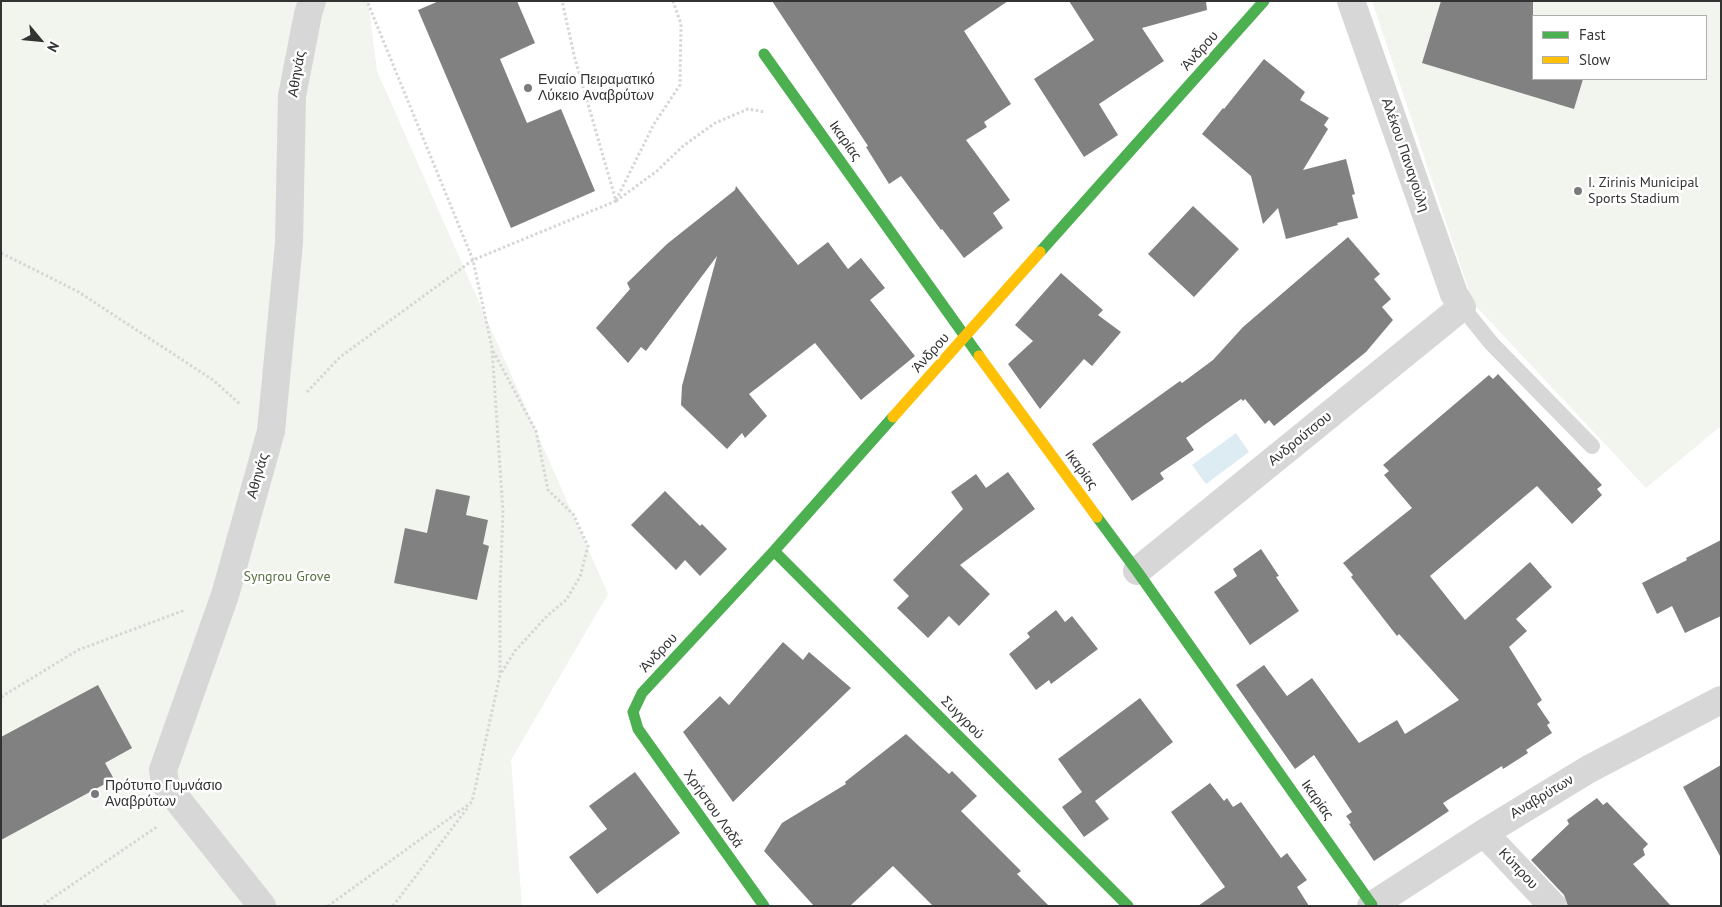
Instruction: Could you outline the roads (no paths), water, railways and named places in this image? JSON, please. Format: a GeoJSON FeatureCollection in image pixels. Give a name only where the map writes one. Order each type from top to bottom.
{"type":"FeatureCollection","features":[{"type":"Feature","properties":{"kind":"main road","name":"Άνδρου"},"geometry":{"type":"LineString","coordinates":[[638,729],[634,712],[642,692],[774,551],[1264,1]]}},
{"type":"Feature","properties":{"kind":"main road","name":"Ικαρίας"},"geometry":{"type":"LineString","coordinates":[[764,54],[965,338],[1137,571],[1372,905]]}},
{"type":"Feature","properties":{"kind":"main road","name":"Συγγρού"},"geometry":{"type":"LineString","coordinates":[[774,551],[1128,906]]}},
{"type":"Feature","properties":{"kind":"main road","name":"Χρήστου Λαδά"},"geometry":{"type":"LineString","coordinates":[[638,729],[764,906]]}},
{"type":"Feature","properties":{"kind":"street","name":"Αθηνάς"},"geometry":{"type":"LineString","coordinates":[[262,906],[166,783],[163,770],[225,595],[271,431],[289,243],[292,96],[312,1]]}},
{"type":"Feature","properties":{"kind":"street","name":"Αλέκου Παναγούλη"},"geometry":{"type":"LineString","coordinates":[[1351,1],[1454,294],[1462,307]]}},
{"type":"Feature","properties":{"kind":"street","name":"Ανδρούτσου"},"geometry":{"type":"LineString","coordinates":[[1137,571],[1462,307]]}},
{"type":"Feature","properties":{"kind":"street","name":"Αναβρύτων"},"geometry":{"type":"LineString","coordinates":[[1372,905],[1484,833],[1589,769],[1721,700]]}},
{"type":"Feature","properties":{"kind":"street","name":"Κύπρου"},"geometry":{"type":"LineString","coordinates":[[1484,833],[1552,906]]}},
{"type":"Feature","properties":{"kind":"lane"},"geometry":{"type":"LineString","coordinates":[[1462,307],[1492,344],[1592,446]]}},
{"type":"Feature","properties":{"kind":"place","name":"Ενιαίο Πειραματικό Λύκειο Αναβρύτων"},"geometry":{"type":"Point","coordinates":[528,88]}},
{"type":"Feature","properties":{"kind":"place","name":"I. Zirinis Municipal Sports Stadium"},"geometry":{"type":"Point","coordinates":[1578,191]}},
{"type":"Feature","properties":{"kind":"place","name":"Πρότυπο Γυμνάσιο Αναβρύτων"},"geometry":{"type":"Point","coordinates":[95,794]}},
{"type":"Feature","properties":{"kind":"park label","name":"Syngrou Grove"},"geometry":{"type":"Point","coordinates":[287,577]}}]}
